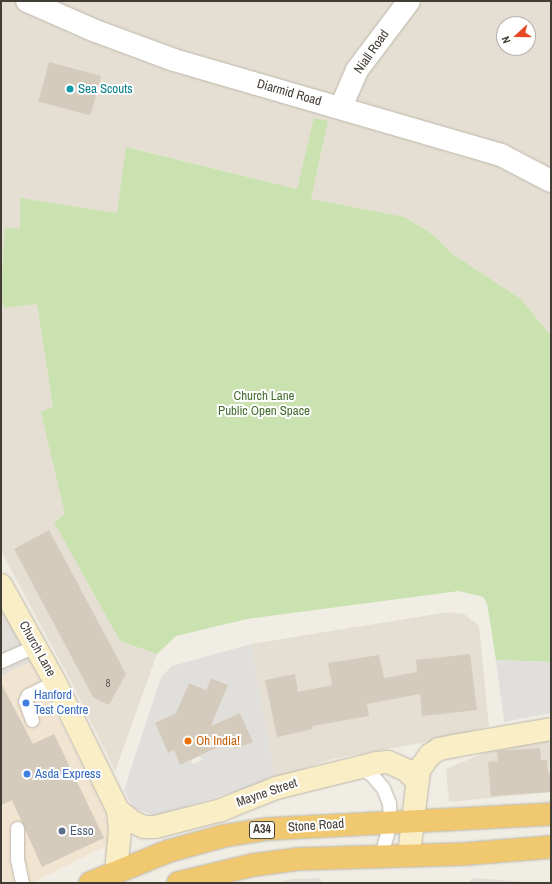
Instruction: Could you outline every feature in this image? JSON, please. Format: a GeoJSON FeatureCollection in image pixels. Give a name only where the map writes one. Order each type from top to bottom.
{"type":"FeatureCollection","features":[{"type":"Feature","properties":{"kind":"highway","name":"Stone Road"},"geometry":{"type":"LineString","coordinates":[[90,883],[116,871],[169,851],[223,836],[267,829],[551,814]]}},
{"type":"Feature","properties":{"kind":"highway"},"geometry":{"type":"LineString","coordinates":[[178,883],[253,865],[298,859],[464,854],[551,847]]}},
{"type":"Feature","properties":{"kind":"street","name":"Diarmid Road"},"geometry":{"type":"LineString","coordinates":[[27,1],[92,30],[174,60],[341,107],[501,155],[551,181]]}},
{"type":"Feature","properties":{"kind":"street","name":"Niall Road"},"geometry":{"type":"LineString","coordinates":[[341,107],[357,70],[409,1]]}},
{"type":"Feature","properties":{"kind":"street","name":"Church Lane"},"geometry":{"type":"LineString","coordinates":[[1,585],[55,682],[118,810],[120,830],[116,871]]}},
{"type":"Feature","properties":{"kind":"street"},"geometry":{"type":"LineString","coordinates":[[408,855],[414,821],[417,781],[424,762],[438,749],[551,729]]}},
{"type":"Feature","properties":{"kind":"street","name":"Mayne Street"},"geometry":{"type":"LineString","coordinates":[[118,810],[133,822],[144,826],[155,827],[221,810],[276,788],[359,766],[388,762],[406,770],[417,781]]}},
{"type":"Feature","properties":{"kind":"lane"},"geometry":{"type":"LineString","coordinates":[[1,661],[34,646]]}},
{"type":"Feature","properties":{"kind":"lane"},"geometry":{"type":"LineString","coordinates":[[32,720],[25,701],[28,695],[55,682]]}},
{"type":"Feature","properties":{"kind":"lane"},"geometry":{"type":"LineString","coordinates":[[359,766],[372,775],[383,788],[389,803],[390,823],[380,857]]}},
{"type":"Feature","properties":{"kind":"lane"},"geometry":{"type":"LineString","coordinates":[[17,828],[17,859],[22,883]]}},
{"type":"Feature","properties":{"kind":"shaded area"},"geometry":{"type":"Polygon","coordinates":[[[1,1],[551,1],[551,336],[521,299],[451,253],[435,236],[405,217],[311,199],[328,121],[314,119],[297,189],[127,147],[117,213],[20,198],[20,230],[5,228],[4,308],[37,303],[53,407],[42,412],[65,514],[54,521],[120,641],[157,654],[115,771],[73,685],[1,551],[1,1]]]}},
{"type":"Feature","properties":{"kind":"shaded area"},"geometry":{"type":"Polygon","coordinates":[[[1,605],[30,662],[1,676],[1,605]]]}},
{"type":"Feature","properties":{"kind":"shaded area"},"geometry":{"type":"Polygon","coordinates":[[[449,612],[464,614],[479,626],[489,726],[443,739],[332,759],[275,779],[251,644],[449,612]]]}},
{"type":"Feature","properties":{"kind":"shaded area"},"geometry":{"type":"Polygon","coordinates":[[[251,644],[275,779],[156,816],[133,808],[124,790],[161,677],[172,666],[251,644]],[[211,678],[206,690],[189,683],[181,702],[190,710],[214,720],[227,685],[211,678]],[[178,712],[155,723],[168,753],[174,750],[180,765],[191,760],[193,764],[202,760],[200,756],[231,741],[235,749],[248,744],[250,735],[240,713],[209,727],[178,712]]]}},
{"type":"Feature","properties":{"kind":"shaded area"},"geometry":{"type":"Polygon","coordinates":[[[496,660],[551,662],[551,713],[504,722],[496,660]]]}},
{"type":"Feature","properties":{"kind":"shaded area"},"geometry":{"type":"Polygon","coordinates":[[[30,662],[105,811],[109,838],[106,846],[32,883],[1,883],[1,676],[30,662]]]}},
{"type":"Feature","properties":{"kind":"shaded area"},"geometry":{"type":"Polygon","coordinates":[[[551,740],[551,792],[449,802],[446,769],[491,750],[551,740]]]}},
{"type":"Feature","properties":{"kind":"shaded area"},"geometry":{"type":"Polygon","coordinates":[[[320,878],[322,883],[275,883],[292,879],[320,878]]]}},
{"type":"Feature","properties":{"kind":"shaded area"},"geometry":{"type":"Polygon","coordinates":[[[473,878],[539,883],[468,883],[473,878]]]}},
{"type":"Feature","properties":{"kind":"green space","name":"Church Lane Public Open Space"},"geometry":{"type":"Polygon","coordinates":[[[314,118],[328,121],[311,199],[405,217],[435,236],[451,253],[521,299],[551,336],[551,662],[496,660],[487,603],[483,597],[459,591],[247,619],[176,636],[157,654],[120,641],[54,522],[65,514],[41,412],[53,407],[37,304],[4,308],[1,293],[5,228],[20,229],[20,198],[117,213],[126,147],[297,189],[314,118]]]}},
{"type":"Feature","properties":{"kind":"building","name":"Sea Scouts"},"geometry":{"type":"Polygon","coordinates":[[[49,62],[101,76],[91,116],[38,102],[49,62]]]}},
{"type":"Feature","properties":{"kind":"building"},"geometry":{"type":"Polygon","coordinates":[[[49,530],[126,674],[109,705],[93,697],[14,549],[49,530]]]}},
{"type":"Feature","properties":{"kind":"building"},"geometry":{"type":"Polygon","coordinates":[[[470,654],[477,710],[422,716],[420,694],[367,704],[369,716],[312,726],[313,729],[277,737],[265,680],[295,674],[298,692],[332,685],[328,663],[379,655],[384,678],[417,672],[416,660],[470,654]]]}},
{"type":"Feature","properties":{"kind":"building"},"geometry":{"type":"Polygon","coordinates":[[[211,678],[228,685],[211,726],[240,713],[253,742],[235,749],[231,741],[180,765],[174,750],[168,753],[155,723],[176,713],[189,683],[206,690],[211,678]]]}},
{"type":"Feature","properties":{"kind":"building"},"geometry":{"type":"Polygon","coordinates":[[[1,683],[33,744],[54,734],[104,838],[42,867],[12,800],[1,805],[1,683]]]}},
{"type":"Feature","properties":{"kind":"building"},"geometry":{"type":"Polygon","coordinates":[[[540,748],[541,760],[547,760],[548,773],[551,773],[551,792],[491,796],[488,762],[498,761],[497,751],[540,748]]]}},
{"type":"Feature","properties":{"kind":"place","name":"Sea Scouts"},"geometry":{"type":"Point","coordinates":[70,89]}},
{"type":"Feature","properties":{"kind":"place","name":"Hanford Test Centre"},"geometry":{"type":"Point","coordinates":[26,703]}},
{"type":"Feature","properties":{"kind":"place","name":"Oh India!"},"geometry":{"type":"Point","coordinates":[188,741]}},
{"type":"Feature","properties":{"kind":"place","name":"Asda Express"},"geometry":{"type":"Point","coordinates":[27,774]}},
{"type":"Feature","properties":{"kind":"place","name":"Esso"},"geometry":{"type":"Point","coordinates":[62,831]}}]}
